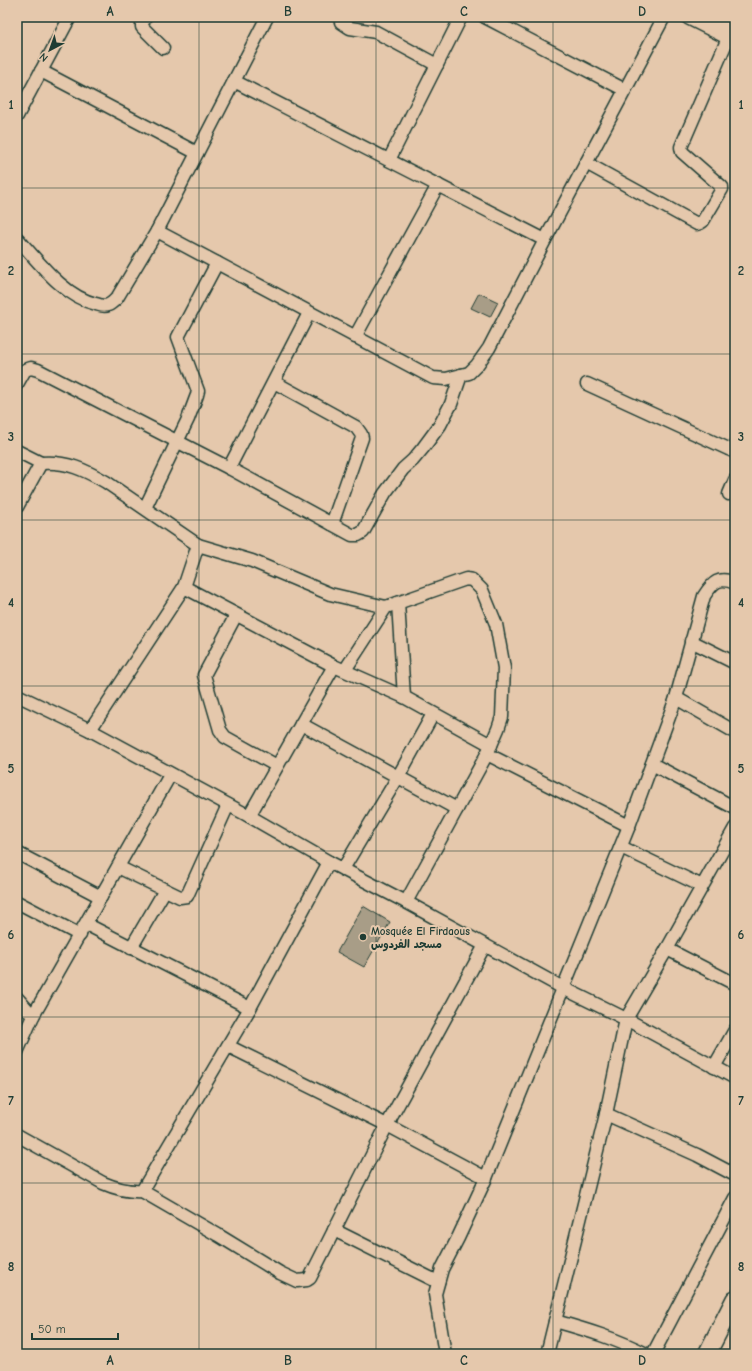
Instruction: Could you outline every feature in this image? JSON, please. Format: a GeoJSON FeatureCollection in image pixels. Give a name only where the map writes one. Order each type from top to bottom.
{"type":"FeatureCollection","features":[{"type":"Feature","properties":{"kind":"highway"},"geometry":{"type":"LineString","coordinates":[[706,1354],[735,1299]]}},
{"type":"Feature","properties":{"kind":"main road"},"geometry":{"type":"LineString","coordinates":[[689,17],[733,33]]}},
{"type":"Feature","properties":{"kind":"main road"},"geometry":{"type":"LineString","coordinates":[[713,17],[733,33]]}},
{"type":"Feature","properties":{"kind":"street"},"geometry":{"type":"LineString","coordinates":[[17,116],[70,17]]}},
{"type":"Feature","properties":{"kind":"street"},"geometry":{"type":"LineString","coordinates":[[146,17],[142,27],[164,48]]}},
{"type":"Feature","properties":{"kind":"street"},"geometry":{"type":"LineString","coordinates":[[17,238],[46,270],[77,297],[103,306],[109,305],[118,298],[157,231],[267,17]]}},
{"type":"Feature","properties":{"kind":"street"},"geometry":{"type":"LineString","coordinates":[[340,17],[341,22],[350,28],[376,32],[437,65]]}},
{"type":"Feature","properties":{"kind":"street"},"geometry":{"type":"LineString","coordinates":[[389,160],[461,17]]}},
{"type":"Feature","properties":{"kind":"street"},"geometry":{"type":"LineString","coordinates":[[486,17],[626,90]]}},
{"type":"Feature","properties":{"kind":"street"},"geometry":{"type":"LineString","coordinates":[[157,231],[433,378],[446,380],[469,373],[477,365],[489,348],[664,17]]}},
{"type":"Feature","properties":{"kind":"street"},"geometry":{"type":"LineString","coordinates":[[586,163],[697,224],[700,224],[722,187],[682,152],[681,147],[733,33]]}},
{"type":"Feature","properties":{"kind":"street"},"geometry":{"type":"LineString","coordinates":[[41,71],[197,153]]}},
{"type":"Feature","properties":{"kind":"street"},"geometry":{"type":"LineString","coordinates":[[234,81],[545,240]]}},
{"type":"Feature","properties":{"kind":"street"},"geometry":{"type":"LineString","coordinates":[[355,337],[438,185]]}},
{"type":"Feature","properties":{"kind":"street"},"geometry":{"type":"LineString","coordinates":[[145,508],[188,419],[198,391],[178,337],[217,263]]}},
{"type":"Feature","properties":{"kind":"street"},"geometry":{"type":"LineString","coordinates":[[229,468],[309,313]]}},
{"type":"Feature","properties":{"kind":"street"},"geometry":{"type":"LineString","coordinates":[[17,384],[25,370],[31,368],[38,370],[229,468],[352,535],[358,535],[363,532],[385,493],[403,469],[423,448],[440,425],[451,404],[461,375]]}},
{"type":"Feature","properties":{"kind":"street"},"geometry":{"type":"LineString","coordinates":[[274,382],[356,427],[361,434],[362,438],[332,524]]}},
{"type":"Feature","properties":{"kind":"street"},"geometry":{"type":"LineString","coordinates":[[587,384],[735,452]]}},
{"type":"Feature","properties":{"kind":"street"},"geometry":{"type":"LineString","coordinates":[[17,451],[41,462],[68,464],[90,473],[106,482],[198,545],[252,561],[330,594],[392,605],[466,579],[472,580],[482,590],[496,624],[504,668],[502,717],[489,750],[406,902]]}},
{"type":"Feature","properties":{"kind":"street"},"geometry":{"type":"LineString","coordinates":[[17,507],[41,462]]}},
{"type":"Feature","properties":{"kind":"street"},"geometry":{"type":"LineString","coordinates":[[729,494],[735,480]]}},
{"type":"Feature","properties":{"kind":"street"},"geometry":{"type":"LineString","coordinates":[[90,730],[184,587],[198,545]]}},
{"type":"Feature","properties":{"kind":"street"},"geometry":{"type":"LineString","coordinates":[[445,1354],[435,1294],[442,1269],[486,1178],[621,847],[676,698],[704,596],[709,588],[720,580],[727,579],[735,583]]}},
{"type":"Feature","properties":{"kind":"street"},"geometry":{"type":"LineString","coordinates":[[184,587],[340,668],[404,697],[489,750],[629,826]]}},
{"type":"Feature","properties":{"kind":"street"},"geometry":{"type":"LineString","coordinates":[[249,816],[301,724],[340,668],[392,605]]}},
{"type":"Feature","properties":{"kind":"street"},"geometry":{"type":"LineString","coordinates":[[392,605],[404,697]]}},
{"type":"Feature","properties":{"kind":"street"},"geometry":{"type":"LineString","coordinates":[[236,614],[204,675],[220,730],[225,736],[277,766]]}},
{"type":"Feature","properties":{"kind":"street"},"geometry":{"type":"LineString","coordinates":[[691,641],[735,663]]}},
{"type":"Feature","properties":{"kind":"street"},"geometry":{"type":"LineString","coordinates":[[17,695],[90,730],[170,775],[249,816],[343,870],[406,902],[563,988],[626,1019],[735,1078]]}},
{"type":"Feature","properties":{"kind":"street"},"geometry":{"type":"LineString","coordinates":[[676,698],[735,732]]}},
{"type":"Feature","properties":{"kind":"street"},"geometry":{"type":"LineString","coordinates":[[343,870],[433,714]]}},
{"type":"Feature","properties":{"kind":"street"},"geometry":{"type":"LineString","coordinates":[[301,724],[457,809]]}},
{"type":"Feature","properties":{"kind":"street"},"geometry":{"type":"LineString","coordinates":[[652,764],[735,808]]}},
{"type":"Feature","properties":{"kind":"street"},"geometry":{"type":"LineString","coordinates":[[17,1052],[33,1016],[170,775]]}},
{"type":"Feature","properties":{"kind":"street"},"geometry":{"type":"LineString","coordinates":[[118,866],[180,897],[187,896],[228,805]]}},
{"type":"Feature","properties":{"kind":"street"},"geometry":{"type":"LineString","coordinates":[[547,1354],[606,1114],[626,1019],[735,828]]}},
{"type":"Feature","properties":{"kind":"street"},"geometry":{"type":"LineString","coordinates":[[621,847],[702,886]]}},
{"type":"Feature","properties":{"kind":"street"},"geometry":{"type":"LineString","coordinates":[[17,854],[101,897]]}},
{"type":"Feature","properties":{"kind":"street"},"geometry":{"type":"LineString","coordinates":[[142,1191],[250,1008],[329,862]]}},
{"type":"Feature","properties":{"kind":"street"},"geometry":{"type":"LineString","coordinates":[[131,948],[165,890]]}},
{"type":"Feature","properties":{"kind":"street"},"geometry":{"type":"LineString","coordinates":[[17,902],[83,930],[131,948],[250,1008]]}},
{"type":"Feature","properties":{"kind":"street"},"geometry":{"type":"LineString","coordinates":[[17,1135],[118,1190],[131,1192],[142,1191],[280,1273],[297,1281],[306,1280],[312,1275],[387,1125],[485,945]]}},
{"type":"Feature","properties":{"kind":"street"},"geometry":{"type":"LineString","coordinates":[[667,949],[735,984]]}},
{"type":"Feature","properties":{"kind":"street"},"geometry":{"type":"LineString","coordinates":[[17,998],[33,1016]]}},
{"type":"Feature","properties":{"kind":"street"},"geometry":{"type":"LineString","coordinates":[[714,1067],[735,1030]]}},
{"type":"Feature","properties":{"kind":"street"},"geometry":{"type":"LineString","coordinates":[[228,1046],[387,1125],[486,1178]]}},
{"type":"Feature","properties":{"kind":"street"},"geometry":{"type":"LineString","coordinates":[[606,1114],[697,1155],[735,1175]]}},
{"type":"Feature","properties":{"kind":"street"},"geometry":{"type":"LineString","coordinates":[[653,1354],[735,1198]]}},
{"type":"Feature","properties":{"kind":"street"},"geometry":{"type":"LineString","coordinates":[[334,1230],[438,1282]]}},
{"type":"Feature","properties":{"kind":"street"},"geometry":{"type":"LineString","coordinates":[[555,1321],[625,1343],[646,1354]]}},
{"type":"Feature","properties":{"kind":"building"},"geometry":{"type":"Polygon","coordinates":[[[479,293],[498,302],[490,317],[471,308],[479,293]]]}},
{"type":"Feature","properties":{"kind":"building","name":"Mosquée El Firdaous مسجد الفردوس"},"geometry":{"type":"Polygon","coordinates":[[[363,906],[390,922],[364,967],[337,952],[363,906]]]}},
{"type":"Feature","properties":{"kind":"place","name":"Mosquée El Firdaous مسجد الفردوس"},"geometry":{"type":"Point","coordinates":[363,937]}}]}
